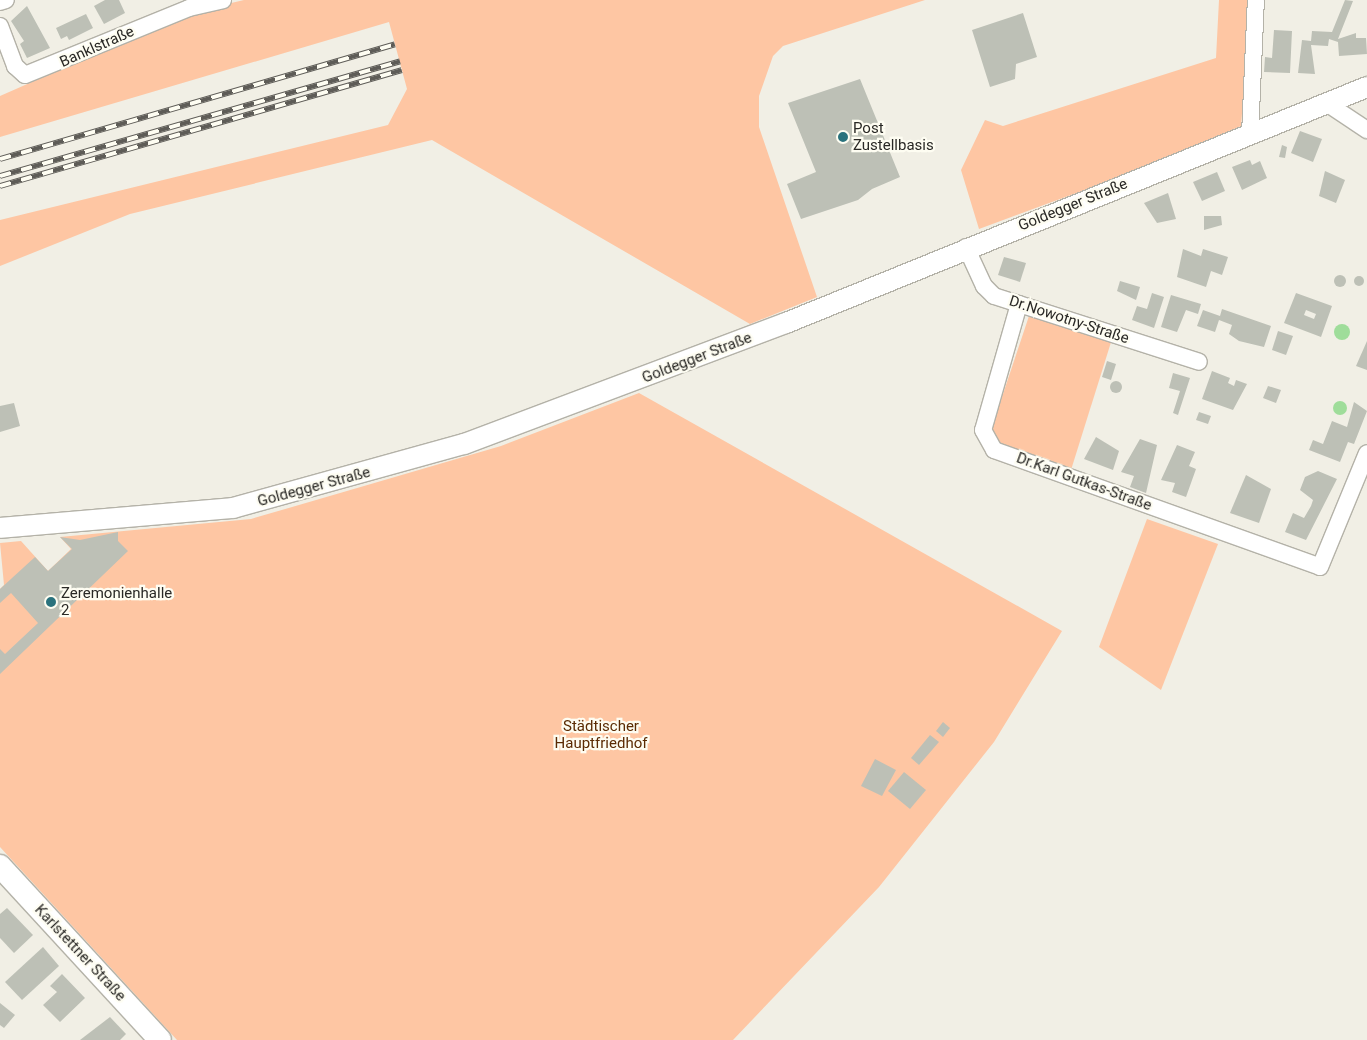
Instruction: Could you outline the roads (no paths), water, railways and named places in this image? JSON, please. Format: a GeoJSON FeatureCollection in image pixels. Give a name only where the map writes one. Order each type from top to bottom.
{"type":"FeatureCollection","features":[{"type":"Feature","properties":{"kind":"main road","name":"Karlstettner Straße"},"geometry":{"type":"LineString","coordinates":[[0,866],[156,1039]]}},
{"type":"Feature","properties":{"kind":"street"},"geometry":{"type":"LineString","coordinates":[[0,2],[6,0]]}},
{"type":"Feature","properties":{"kind":"street","name":"Banklstraße"},"geometry":{"type":"LineString","coordinates":[[0,26],[15,66],[24,75],[189,8],[223,0]]}},
{"type":"Feature","properties":{"kind":"street"},"geometry":{"type":"LineString","coordinates":[[1250,135],[1256,0]]}},
{"type":"Feature","properties":{"kind":"street","name":"Goldegger Straße"},"geometry":{"type":"LineString","coordinates":[[0,528],[233,508],[409,461],[569,408],[1367,87]]}},
{"type":"Feature","properties":{"kind":"street"},"geometry":{"type":"LineString","coordinates":[[1328,104],[1367,130]]}},
{"type":"Feature","properties":{"kind":"street","name":"Dr.Nowotny-Straße"},"geometry":{"type":"LineString","coordinates":[[966,247],[989,292],[1019,304],[1199,362]]}},
{"type":"Feature","properties":{"kind":"street","name":"Dr.Karl Gutkas-Straße"},"geometry":{"type":"LineString","coordinates":[[1019,304],[983,430],[994,450],[1320,566],[1367,453]]}},
{"type":"Feature","properties":{"kind":"railway"},"geometry":{"type":"LineString","coordinates":[[0,159],[395,44]]}},
{"type":"Feature","properties":{"kind":"railway"},"geometry":{"type":"LineString","coordinates":[[0,176],[400,61]]}},
{"type":"Feature","properties":{"kind":"railway"},"geometry":{"type":"LineString","coordinates":[[0,186],[402,70]]}},
{"type":"Feature","properties":{"kind":"place","name":"Post Zustellbasis"},"geometry":{"type":"Point","coordinates":[843,137]}},
{"type":"Feature","properties":{"kind":"place","name":"Zeremonienhalle 2"},"geometry":{"type":"Point","coordinates":[51,602]}},
{"type":"Feature","properties":{"kind":"park label","name":"Städtischer Hauptfriedhof"},"geometry":{"type":"Point","coordinates":[601,734]}}]}
